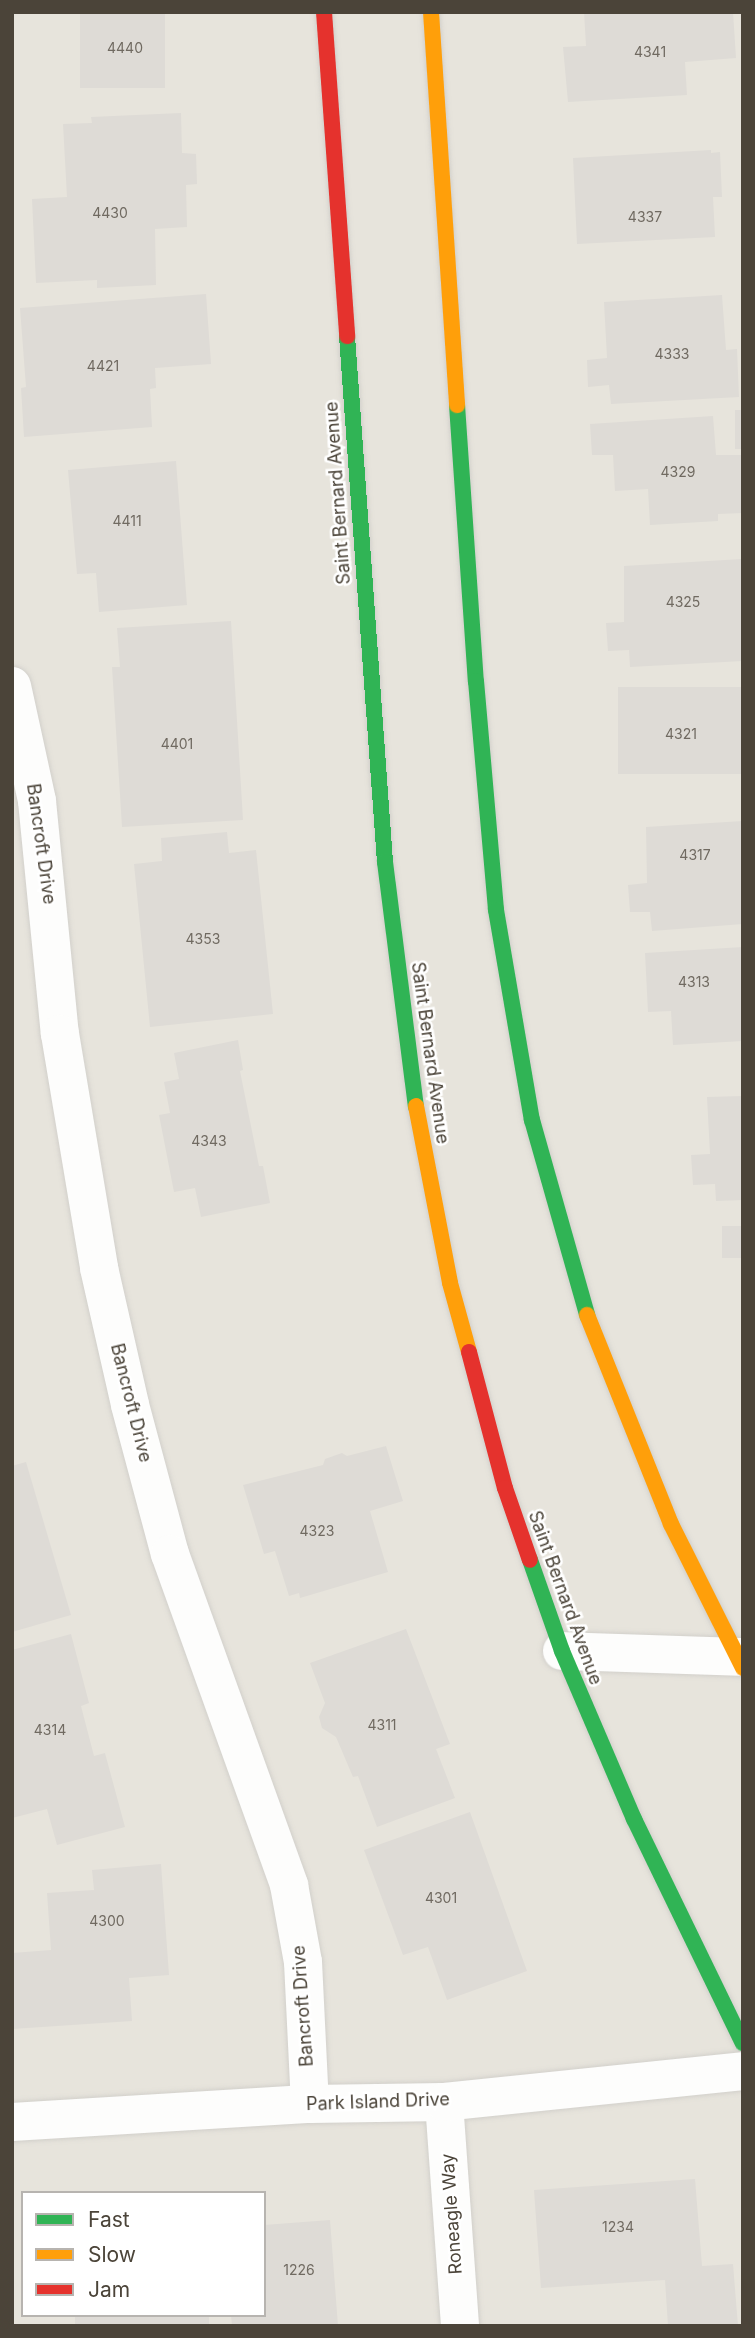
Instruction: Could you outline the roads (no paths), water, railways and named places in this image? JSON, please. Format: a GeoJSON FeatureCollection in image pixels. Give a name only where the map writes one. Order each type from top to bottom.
{"type":"FeatureCollection","features":[{"type":"Feature","properties":{"kind":"main road","name":"Saint Bernard Avenue"},"geometry":{"type":"LineString","coordinates":[[324,12],[385,862],[410,1075],[450,1283],[505,1488],[562,1651],[634,1819],[743,2043]]}},
{"type":"Feature","properties":{"kind":"main road"},"geometry":{"type":"LineString","coordinates":[[430,12],[476,681],[496,910],[532,1120],[590,1326],[671,1524],[741,1661]]}},
{"type":"Feature","properties":{"kind":"street","name":"Bancroft Drive"},"geometry":{"type":"LineString","coordinates":[[12,686],[37,801],[60,1034],[99,1268],[130,1405],[170,1554],[289,1885],[303,1962],[310,2104]]}},
{"type":"Feature","properties":{"kind":"street"},"geometry":{"type":"LineString","coordinates":[[562,1651],[741,1661]]}},
{"type":"Feature","properties":{"kind":"street","name":"Park Island Drive"},"geometry":{"type":"LineString","coordinates":[[12,2122],[310,2104],[444,2102],[743,2071]]}},
{"type":"Feature","properties":{"kind":"street","name":"Roneagle Way"},"geometry":{"type":"LineString","coordinates":[[444,2102],[460,2326]]}}]}
